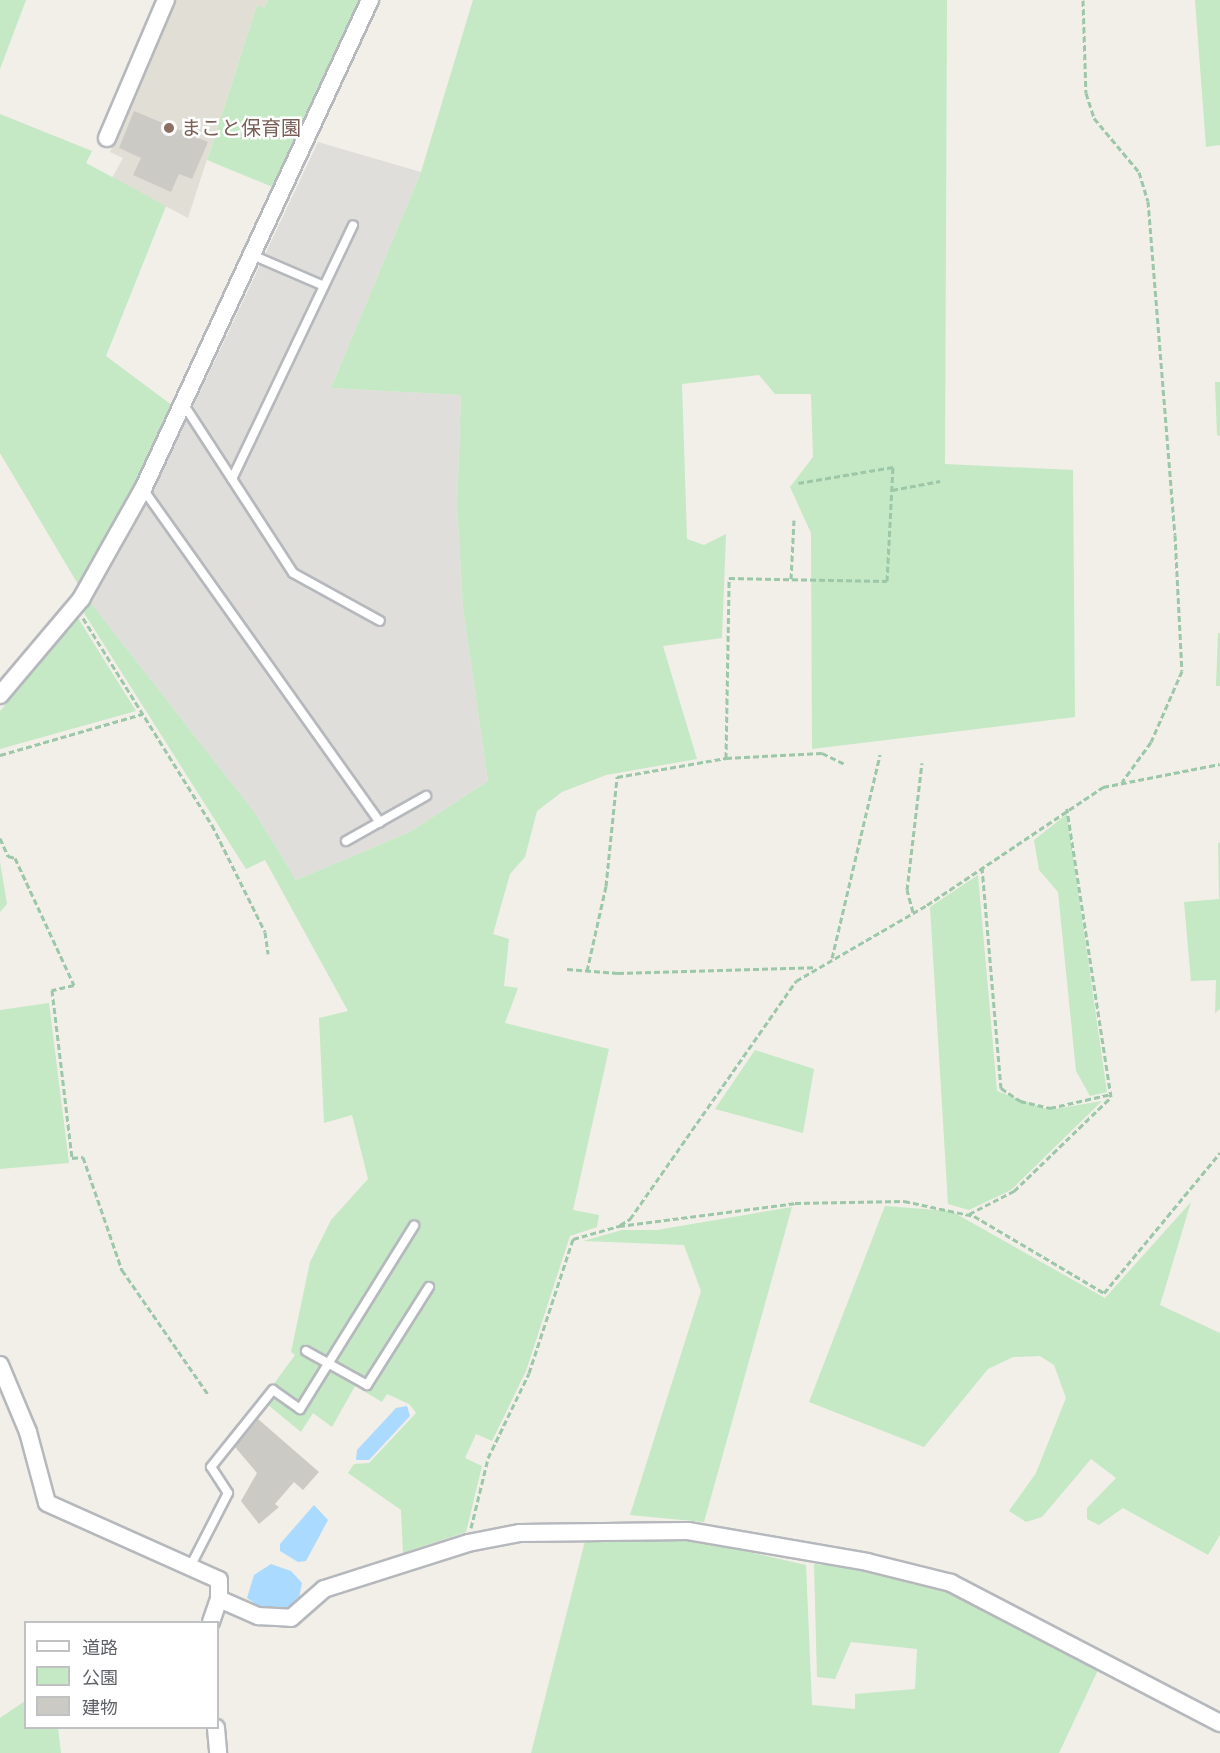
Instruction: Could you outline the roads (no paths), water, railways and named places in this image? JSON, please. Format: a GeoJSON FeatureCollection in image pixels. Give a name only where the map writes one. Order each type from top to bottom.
{"type":"FeatureCollection","features":[{"type":"Feature","properties":{"kind":"street"},"geometry":{"type":"LineString","coordinates":[[107,138],[166,0]]}},
{"type":"Feature","properties":{"kind":"street"},"geometry":{"type":"LineString","coordinates":[[0,696],[75,606],[143,489],[184,405],[370,0]]}},
{"type":"Feature","properties":{"kind":"street"},"geometry":{"type":"LineString","coordinates":[[0,1365],[7,1398],[47,1503],[219,1580],[219,1599],[212,1621]]}},
{"type":"Feature","properties":{"kind":"street"},"geometry":{"type":"LineString","coordinates":[[219,1599],[258,1616],[291,1618],[324,1589],[468,1543],[530,1533],[688,1531],[910,1572],[979,1594],[1220,1723]]}},
{"type":"Feature","properties":{"kind":"street"},"geometry":{"type":"LineString","coordinates":[[216,1729],[218,1753]]}},
{"type":"Feature","properties":{"kind":"lane"},"geometry":{"type":"LineString","coordinates":[[232,479],[353,225]]}},
{"type":"Feature","properties":{"kind":"lane"},"geometry":{"type":"LineString","coordinates":[[252,255],[324,286]]}},
{"type":"Feature","properties":{"kind":"lane"},"geometry":{"type":"LineString","coordinates":[[184,405],[293,573],[380,621]]}},
{"type":"Feature","properties":{"kind":"lane"},"geometry":{"type":"LineString","coordinates":[[143,489],[380,822]]}},
{"type":"Feature","properties":{"kind":"lane"},"geometry":{"type":"LineString","coordinates":[[346,841],[426,796]]}},
{"type":"Feature","properties":{"kind":"lane"},"geometry":{"type":"LineString","coordinates":[[190,1567],[228,1493],[211,1467],[273,1390],[300,1409],[327,1358],[414,1226]]}},
{"type":"Feature","properties":{"kind":"lane"},"geometry":{"type":"LineString","coordinates":[[306,1351],[327,1358],[367,1385],[429,1287]]}},
{"type":"Feature","properties":{"kind":"water"},"geometry":{"type":"Polygon","coordinates":[[[407,1406],[410,1416],[369,1460],[356,1460],[357,1450],[396,1408],[407,1406]]]}},
{"type":"Feature","properties":{"kind":"water"},"geometry":{"type":"Polygon","coordinates":[[[314,1505],[328,1520],[306,1561],[298,1562],[280,1551],[280,1544],[314,1505]]]}},
{"type":"Feature","properties":{"kind":"water"},"geometry":{"type":"Polygon","coordinates":[[[271,1564],[291,1571],[302,1583],[299,1598],[286,1608],[259,1606],[247,1598],[254,1575],[271,1564]]]}},
{"type":"Feature","properties":{"kind":"place","name":"まこと保育園"},"geometry":{"type":"Point","coordinates":[169,128]}}]}
